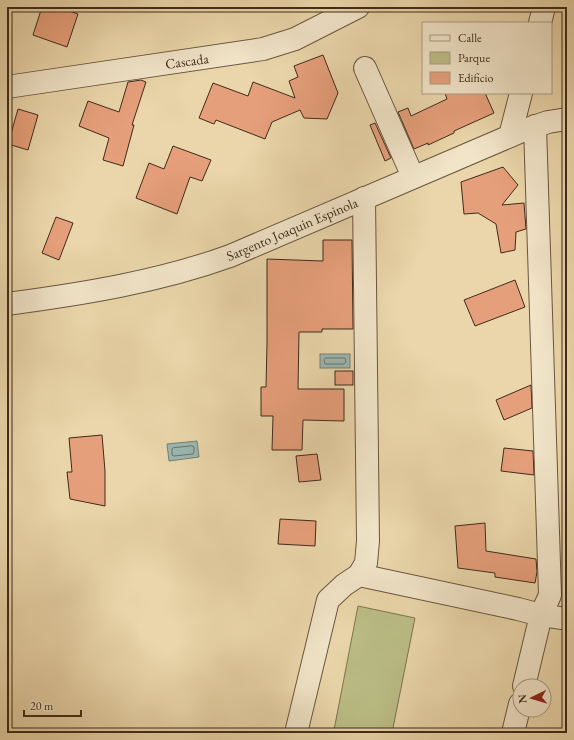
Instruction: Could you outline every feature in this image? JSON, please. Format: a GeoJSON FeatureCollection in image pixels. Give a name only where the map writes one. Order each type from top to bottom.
{"type":"FeatureCollection","features":[{"type":"Feature","properties":{"kind":"street","name":"Cascada"},"geometry":{"type":"LineString","coordinates":[[7,87],[263,50],[295,39],[358,7]]}},
{"type":"Feature","properties":{"kind":"street"},"geometry":{"type":"LineString","coordinates":[[540,22],[544,7]]}},
{"type":"Feature","properties":{"kind":"street"},"geometry":{"type":"LineString","coordinates":[[365,68],[413,177]]}},
{"type":"Feature","properties":{"kind":"street"},"geometry":{"type":"LineString","coordinates":[[510,136],[521,94]]}},
{"type":"Feature","properties":{"kind":"street","name":"Sargento Joaquin Espinola"},"geometry":{"type":"LineString","coordinates":[[7,304],[155,279],[207,264],[230,256],[510,136],[535,126],[567,119]]}},
{"type":"Feature","properties":{"kind":"street"},"geometry":{"type":"LineString","coordinates":[[526,678],[541,615],[550,594],[535,126]]}},
{"type":"Feature","properties":{"kind":"street"},"geometry":{"type":"LineString","coordinates":[[296,733],[328,600],[344,585],[359,575],[366,563],[368,541],[364,198]]}},
{"type":"Feature","properties":{"kind":"street"},"geometry":{"type":"LineString","coordinates":[[359,575],[541,615],[567,619]]}},
{"type":"Feature","properties":{"kind":"street"},"geometry":{"type":"LineString","coordinates":[[513,733],[517,718]]}},
{"type":"Feature","properties":{"kind":"green space"},"geometry":{"type":"Polygon","coordinates":[[[358,606],[415,618],[392,733],[350,733],[334,730],[358,606]]]}},
{"type":"Feature","properties":{"kind":"water"},"geometry":{"type":"Polygon","coordinates":[[[320,354],[350,354],[350,368],[320,368],[320,354]]]}},
{"type":"Feature","properties":{"kind":"water"},"geometry":{"type":"Polygon","coordinates":[[[197,441],[199,457],[169,461],[167,444],[197,441]]]}},
{"type":"Feature","properties":{"kind":"building"},"geometry":{"type":"Polygon","coordinates":[[[42,7],[58,7],[78,14],[67,47],[33,35],[42,7]]]}},
{"type":"Feature","properties":{"kind":"building"},"geometry":{"type":"Polygon","coordinates":[[[323,55],[338,93],[327,119],[304,118],[300,110],[272,122],[265,139],[216,120],[214,124],[199,118],[213,83],[248,96],[253,82],[295,98],[289,81],[298,77],[294,66],[323,55]]]}},
{"type":"Feature","properties":{"kind":"building"},"geometry":{"type":"Polygon","coordinates":[[[141,80],[146,82],[132,125],[134,125],[123,166],[103,160],[109,138],[79,126],[88,101],[119,112],[128,82],[141,80]]]}},
{"type":"Feature","properties":{"kind":"building"},"geometry":{"type":"Polygon","coordinates":[[[445,94],[485,94],[494,113],[454,131],[454,133],[428,145],[428,143],[414,149],[398,112],[408,108],[411,116],[447,99],[445,94]]]}},
{"type":"Feature","properties":{"kind":"building"},"geometry":{"type":"Polygon","coordinates":[[[18,109],[38,115],[28,150],[8,144],[18,109]]]}},
{"type":"Feature","properties":{"kind":"building"},"geometry":{"type":"Polygon","coordinates":[[[375,123],[391,158],[385,161],[370,125],[375,123]]]}},
{"type":"Feature","properties":{"kind":"building"},"geometry":{"type":"Polygon","coordinates":[[[173,146],[211,160],[202,181],[190,177],[177,214],[136,198],[149,163],[164,169],[173,146]]]}},
{"type":"Feature","properties":{"kind":"building"},"geometry":{"type":"Polygon","coordinates":[[[503,167],[518,185],[502,205],[524,203],[526,229],[516,232],[515,250],[501,253],[496,224],[478,213],[464,214],[461,182],[503,167]]]}},
{"type":"Feature","properties":{"kind":"building"},"geometry":{"type":"Polygon","coordinates":[[[56,217],[73,223],[59,260],[42,253],[56,217]]]}},
{"type":"Feature","properties":{"kind":"building"},"geometry":{"type":"Polygon","coordinates":[[[323,240],[352,240],[353,329],[322,329],[322,332],[299,332],[298,389],[344,389],[344,421],[303,420],[302,450],[272,450],[273,416],[261,416],[261,387],[266,387],[267,259],[323,261],[323,240]]]}},
{"type":"Feature","properties":{"kind":"building"},"geometry":{"type":"Polygon","coordinates":[[[515,280],[525,307],[475,326],[464,300],[515,280]]]}},
{"type":"Feature","properties":{"kind":"building"},"geometry":{"type":"Polygon","coordinates":[[[335,371],[353,371],[353,385],[335,385],[335,371]]]}},
{"type":"Feature","properties":{"kind":"building"},"geometry":{"type":"Polygon","coordinates":[[[531,385],[532,408],[504,420],[496,400],[531,385]]]}},
{"type":"Feature","properties":{"kind":"building"},"geometry":{"type":"Polygon","coordinates":[[[102,435],[105,471],[105,506],[70,499],[67,472],[72,472],[69,438],[102,435]]]}},
{"type":"Feature","properties":{"kind":"building"},"geometry":{"type":"Polygon","coordinates":[[[504,448],[533,451],[534,475],[501,471],[504,448]]]}},
{"type":"Feature","properties":{"kind":"building"},"geometry":{"type":"Polygon","coordinates":[[[317,454],[321,480],[299,482],[296,456],[317,454]]]}},
{"type":"Feature","properties":{"kind":"building"},"geometry":{"type":"Polygon","coordinates":[[[280,519],[316,521],[315,546],[278,544],[280,519]]]}},
{"type":"Feature","properties":{"kind":"building"},"geometry":{"type":"Polygon","coordinates":[[[485,523],[486,551],[536,559],[537,572],[535,583],[495,577],[495,573],[458,568],[455,526],[485,523]]]}}]}
